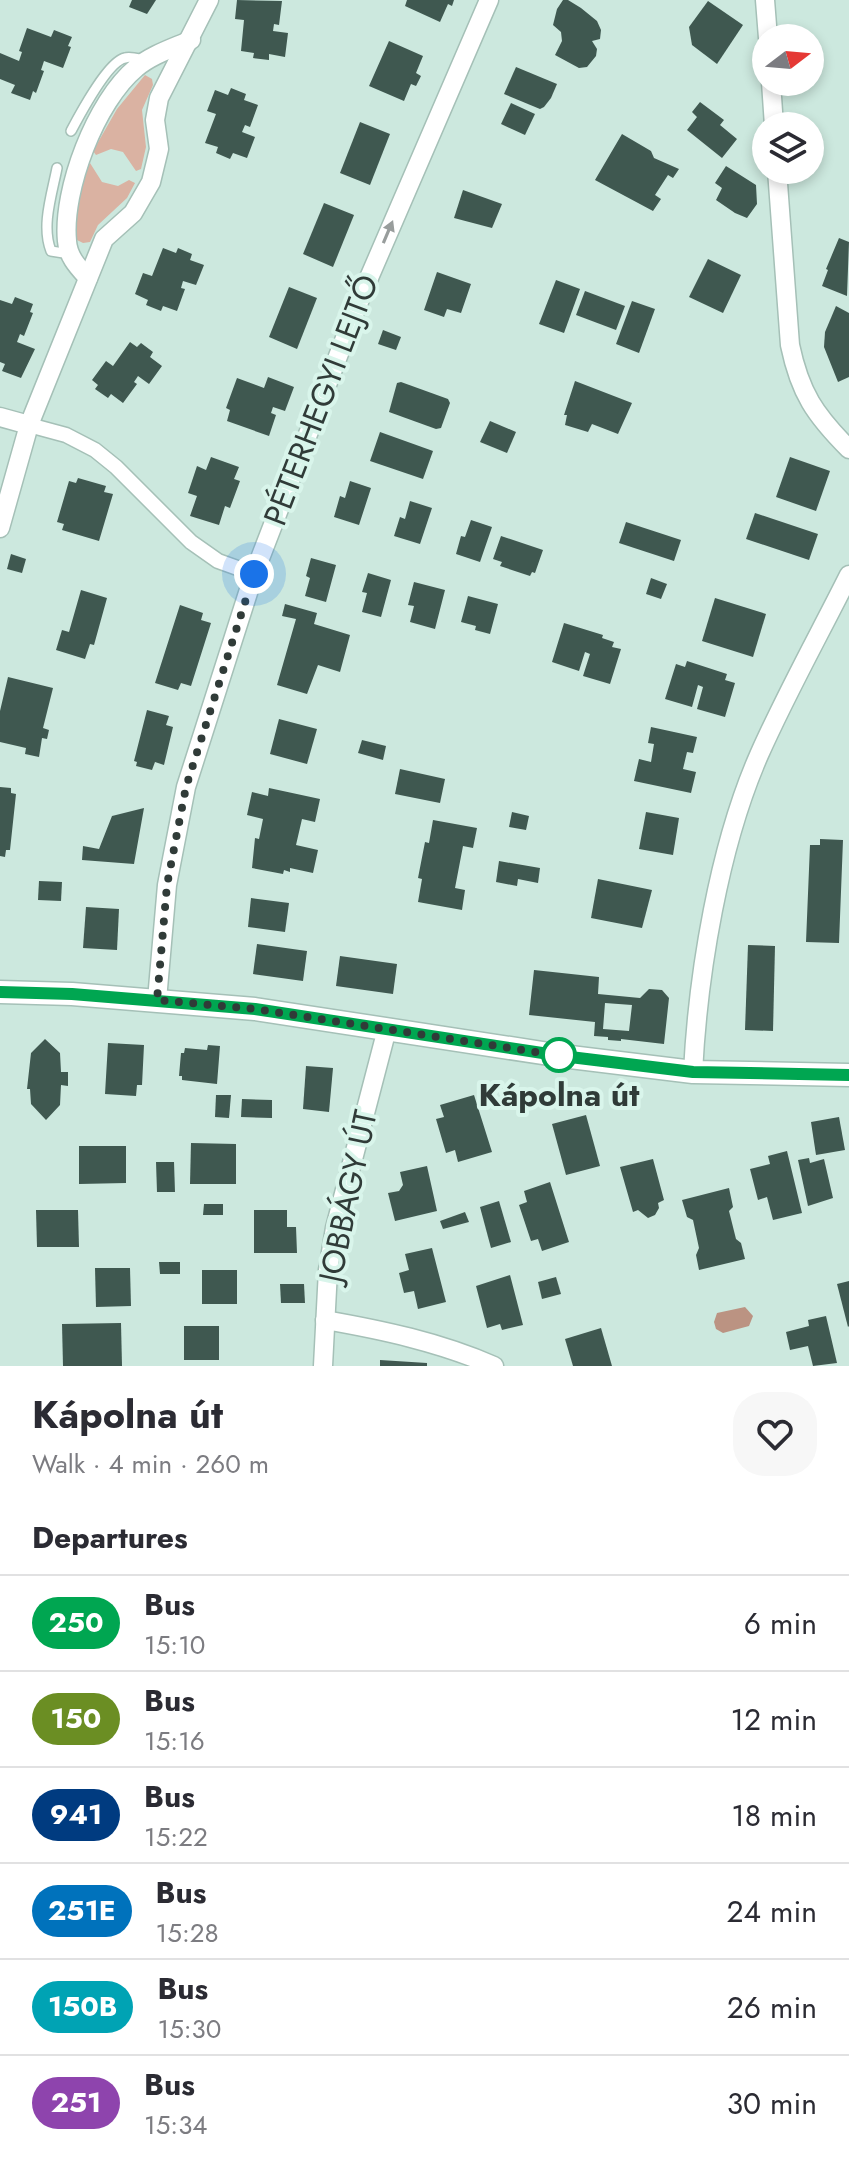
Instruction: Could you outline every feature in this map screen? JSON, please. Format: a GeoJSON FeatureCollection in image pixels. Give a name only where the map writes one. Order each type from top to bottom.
{"type":"FeatureCollection","features":[{"type":"Feature","properties":{"kind":"street"},"geometry":{"type":"LineString","coordinates":[[0,528],[29,425],[104,239],[133,213],[145,195],[159,149],[155,120],[159,98],[209,0]]}},
{"type":"Feature","properties":{"kind":"street","name":"PÉTERHEGYI LEJTŐ"},"geometry":{"type":"LineString","coordinates":[[157,1000],[167,885],[186,787],[254,574],[362,294],[489,0]]}},
{"type":"Feature","properties":{"kind":"street"},"geometry":{"type":"LineString","coordinates":[[765,0],[767,24]]}},
{"type":"Feature","properties":{"kind":"street"},"geometry":{"type":"LineString","coordinates":[[88,278],[70,254],[67,242],[69,200],[85,146],[96,123],[135,68],[191,40]]}},
{"type":"Feature","properties":{"kind":"street"},"geometry":{"type":"LineString","coordinates":[[778,184],[789,332],[795,367],[812,409],[849,449]]}},
{"type":"Feature","properties":{"kind":"street"},"geometry":{"type":"LineString","coordinates":[[0,417],[66,435],[95,450],[191,542],[218,561],[254,574]]}},
{"type":"Feature","properties":{"kind":"street"},"geometry":{"type":"LineString","coordinates":[[693,1072],[699,999],[710,931],[740,806],[758,757],[849,575]]}},
{"type":"Feature","properties":{"kind":"street"},"geometry":{"type":"LineString","coordinates":[[0,992],[157,1000],[255,1009],[562,1056],[693,1072],[849,1075]]}},
{"type":"Feature","properties":{"kind":"street","name":"JOBBÁGY ÚT"},"geometry":{"type":"LineString","coordinates":[[323,1366],[328,1270],[335,1228],[387,1029]]}},
{"type":"Feature","properties":{"kind":"street"},"geometry":{"type":"LineString","coordinates":[[325,1320],[393,1332],[494,1366]]}},
{"type":"Feature","properties":{"kind":"lane"},"geometry":{"type":"LineString","coordinates":[[71,131],[92,93],[118,62],[124,57],[148,60]]}},
{"type":"Feature","properties":{"kind":"lane"},"geometry":{"type":"LineString","coordinates":[[57,168],[47,237],[51,251],[70,254]]}},
{"type":"Feature","properties":{"kind":"shaded area"},"geometry":{"type":"Polygon","coordinates":[[[145,75],[152,79],[153,85],[142,110],[146,147],[141,169],[136,171],[123,152],[111,149],[96,155],[93,151],[117,109],[145,75]]]}},
{"type":"Feature","properties":{"kind":"shaded area"},"geometry":{"type":"Polygon","coordinates":[[[90,163],[102,182],[118,186],[129,180],[135,183],[127,198],[98,225],[90,242],[83,243],[75,235],[77,207],[82,178],[90,163]]]}},
{"type":"Feature","properties":{"kind":"shaded area"},"geometry":{"type":"Polygon","coordinates":[[[745,1307],[753,1316],[749,1326],[723,1333],[716,1329],[714,1322],[717,1313],[745,1307]]]}},
{"type":"Feature","properties":{"kind":"building"},"geometry":{"type":"Polygon","coordinates":[[[132,0],[156,0],[147,14],[129,7],[132,0]]]}},
{"type":"Feature","properties":{"kind":"building"},"geometry":{"type":"Polygon","coordinates":[[[237,0],[282,1],[279,25],[274,24],[273,31],[288,33],[285,57],[269,54],[269,60],[253,58],[254,53],[241,51],[244,20],[235,19],[237,0]]]}},
{"type":"Feature","properties":{"kind":"building"},"geometry":{"type":"Polygon","coordinates":[[[407,0],[454,0],[452,6],[448,4],[440,22],[405,6],[407,0]]]}},
{"type":"Feature","properties":{"kind":"building"},"geometry":{"type":"Polygon","coordinates":[[[563,0],[581,8],[597,21],[601,30],[600,39],[592,41],[597,49],[596,56],[587,67],[579,68],[555,55],[562,41],[561,32],[553,25],[563,0]]]}},
{"type":"Feature","properties":{"kind":"building"},"geometry":{"type":"Polygon","coordinates":[[[708,1],[743,25],[717,64],[692,45],[689,27],[708,1]]]}},
{"type":"Feature","properties":{"kind":"building"},"geometry":{"type":"Polygon","coordinates":[[[27,28],[51,37],[54,30],[72,37],[63,68],[44,61],[41,70],[44,71],[30,100],[11,93],[15,85],[0,79],[0,53],[19,61],[27,28]]]}},
{"type":"Feature","properties":{"kind":"building"},"geometry":{"type":"Polygon","coordinates":[[[389,41],[423,56],[416,73],[421,76],[416,86],[411,84],[404,101],[369,86],[389,41]]]}},
{"type":"Feature","properties":{"kind":"building"},"geometry":{"type":"Polygon","coordinates":[[[516,67],[557,84],[544,107],[540,109],[504,94],[516,67]]]}},
{"type":"Feature","properties":{"kind":"building"},"geometry":{"type":"Polygon","coordinates":[[[231,88],[246,94],[244,100],[258,105],[250,127],[245,125],[242,132],[255,137],[247,158],[233,153],[230,159],[216,153],[218,147],[205,143],[216,114],[207,111],[215,90],[228,95],[231,88]]]}},
{"type":"Feature","properties":{"kind":"building"},"geometry":{"type":"Polygon","coordinates":[[[700,102],[724,120],[720,125],[737,139],[722,158],[687,130],[697,117],[692,112],[700,102]]]}},
{"type":"Feature","properties":{"kind":"building"},"geometry":{"type":"Polygon","coordinates":[[[511,103],[535,114],[525,135],[501,124],[511,103]]]}},
{"type":"Feature","properties":{"kind":"building"},"geometry":{"type":"Polygon","coordinates":[[[360,122],[390,134],[370,185],[340,173],[360,122]]]}},
{"type":"Feature","properties":{"kind":"building"},"geometry":{"type":"Polygon","coordinates":[[[622,134],[651,151],[654,158],[679,169],[673,178],[668,175],[655,195],[661,199],[653,211],[595,180],[622,134]]]}},
{"type":"Feature","properties":{"kind":"building"},"geometry":{"type":"Polygon","coordinates":[[[726,166],[756,185],[757,204],[747,218],[716,200],[722,188],[715,183],[726,166]]]}},
{"type":"Feature","properties":{"kind":"building"},"geometry":{"type":"Polygon","coordinates":[[[463,190],[502,204],[492,228],[454,218],[463,190]]]}},
{"type":"Feature","properties":{"kind":"building"},"geometry":{"type":"Polygon","coordinates":[[[324,203],[354,215],[333,267],[303,254],[324,203]]]}},
{"type":"Feature","properties":{"kind":"building"},"geometry":{"type":"Polygon","coordinates":[[[839,238],[849,242],[847,296],[822,286],[839,238]]]}},
{"type":"Feature","properties":{"kind":"building"},"geometry":{"type":"Polygon","coordinates":[[[163,248],[176,253],[178,248],[192,254],[190,260],[204,265],[196,285],[183,281],[181,288],[185,289],[177,311],[163,306],[161,311],[146,305],[148,300],[135,294],[143,273],[152,276],[163,248]]]}},
{"type":"Feature","properties":{"kind":"building"},"geometry":{"type":"Polygon","coordinates":[[[708,259],[741,275],[723,313],[689,297],[708,259]]]}},
{"type":"Feature","properties":{"kind":"building"},"geometry":{"type":"Polygon","coordinates":[[[437,272],[471,284],[461,313],[447,309],[444,317],[424,310],[437,272]]]}},
{"type":"Feature","properties":{"kind":"building"},"geometry":{"type":"Polygon","coordinates":[[[556,280],[580,289],[564,333],[539,324],[556,280]]]}},
{"type":"Feature","properties":{"kind":"building"},"geometry":{"type":"Polygon","coordinates":[[[289,287],[317,298],[297,349],[269,337],[289,287]]]}},
{"type":"Feature","properties":{"kind":"building"},"geometry":{"type":"Polygon","coordinates":[[[585,291],[625,306],[616,330],[576,315],[585,291]]]}},
{"type":"Feature","properties":{"kind":"building"},"geometry":{"type":"Polygon","coordinates":[[[15,297],[33,304],[30,312],[33,313],[24,336],[20,334],[17,342],[35,349],[21,378],[2,371],[5,364],[0,362],[0,300],[12,304],[15,297]]]}},
{"type":"Feature","properties":{"kind":"building"},"geometry":{"type":"Polygon","coordinates":[[[632,301],[655,309],[639,353],[616,344],[632,301]]]}},
{"type":"Feature","properties":{"kind":"building"},"geometry":{"type":"Polygon","coordinates":[[[836,306],[849,313],[849,377],[838,382],[824,347],[825,332],[836,306]]]}},
{"type":"Feature","properties":{"kind":"building"},"geometry":{"type":"Polygon","coordinates":[[[383,330],[401,337],[396,350],[378,344],[383,330]]]}},
{"type":"Feature","properties":{"kind":"building"},"geometry":{"type":"Polygon","coordinates":[[[130,342],[137,347],[141,343],[153,352],[150,357],[162,366],[149,384],[138,376],[134,382],[137,384],[123,403],[111,394],[108,398],[95,389],[98,385],[92,380],[106,361],[113,366],[130,342]]]}},
{"type":"Feature","properties":{"kind":"building"},"geometry":{"type":"Polygon","coordinates":[[[268,377],[294,387],[285,411],[273,407],[271,413],[276,415],[269,436],[227,421],[230,410],[226,408],[237,378],[264,388],[268,377]]]}},
{"type":"Feature","properties":{"kind":"building"},"geometry":{"type":"Polygon","coordinates":[[[575,381],[632,403],[618,434],[592,424],[588,432],[565,425],[567,415],[564,415],[575,381]]]}},
{"type":"Feature","properties":{"kind":"building"},"geometry":{"type":"Polygon","coordinates":[[[397,383],[448,399],[450,403],[441,428],[436,429],[389,412],[397,383]]]}},
{"type":"Feature","properties":{"kind":"building"},"geometry":{"type":"Polygon","coordinates":[[[490,421],[516,432],[507,453],[480,442],[490,421]]]}},
{"type":"Feature","properties":{"kind":"building"},"geometry":{"type":"Polygon","coordinates":[[[380,432],[433,451],[423,479],[370,461],[380,432]]]}},
{"type":"Feature","properties":{"kind":"building"},"geometry":{"type":"Polygon","coordinates":[[[211,457],[239,467],[234,479],[240,481],[230,508],[225,506],[219,525],[190,516],[197,496],[188,493],[197,466],[206,470],[211,457]]]}},
{"type":"Feature","properties":{"kind":"building"},"geometry":{"type":"Polygon","coordinates":[[[790,457],[830,471],[816,511],[776,497],[790,457]]]}},
{"type":"Feature","properties":{"kind":"building"},"geometry":{"type":"Polygon","coordinates":[[[78,478],[106,486],[104,492],[113,494],[99,541],[62,530],[64,524],[57,522],[69,481],[76,483],[78,478]]]}},
{"type":"Feature","properties":{"kind":"building"},"geometry":{"type":"Polygon","coordinates":[[[350,481],[371,488],[359,525],[334,517],[340,496],[345,498],[350,481]]]}},
{"type":"Feature","properties":{"kind":"building"},"geometry":{"type":"Polygon","coordinates":[[[410,501],[432,508],[420,544],[394,536],[400,517],[405,519],[410,501]]]}},
{"type":"Feature","properties":{"kind":"building"},"geometry":{"type":"Polygon","coordinates":[[[755,513],[818,534],[809,560],[746,539],[755,513]]]}},
{"type":"Feature","properties":{"kind":"building"},"geometry":{"type":"Polygon","coordinates":[[[471,520],[492,527],[480,562],[456,554],[461,536],[465,537],[471,520]]]}},
{"type":"Feature","properties":{"kind":"building"},"geometry":{"type":"Polygon","coordinates":[[[626,522],[681,540],[674,561],[619,543],[626,522]]]}},
{"type":"Feature","properties":{"kind":"building"},"geometry":{"type":"Polygon","coordinates":[[[501,536],[543,550],[535,573],[532,572],[530,576],[500,566],[502,562],[493,559],[501,536]]]}},
{"type":"Feature","properties":{"kind":"building"},"geometry":{"type":"Polygon","coordinates":[[[11,554],[26,559],[22,573],[7,569],[11,554]]]}},
{"type":"Feature","properties":{"kind":"building"},"geometry":{"type":"Polygon","coordinates":[[[311,558],[336,565],[326,602],[305,596],[311,558]]]}},
{"type":"Feature","properties":{"kind":"building"},"geometry":{"type":"Polygon","coordinates":[[[368,573],[391,580],[381,617],[362,612],[367,593],[362,592],[368,573]]]}},
{"type":"Feature","properties":{"kind":"building"},"geometry":{"type":"Polygon","coordinates":[[[651,578],[667,584],[661,599],[646,594],[651,578]]]}},
{"type":"Feature","properties":{"kind":"building"},"geometry":{"type":"Polygon","coordinates":[[[414,582],[445,590],[435,629],[410,622],[414,606],[408,605],[414,582]]]}},
{"type":"Feature","properties":{"kind":"building"},"geometry":{"type":"Polygon","coordinates":[[[81,590],[107,598],[94,645],[90,644],[85,659],[56,650],[62,630],[69,632],[81,590]]]}},
{"type":"Feature","properties":{"kind":"building"},"geometry":{"type":"Polygon","coordinates":[[[468,596],[498,604],[490,634],[461,622],[468,596]]]}},
{"type":"Feature","properties":{"kind":"building"},"geometry":{"type":"Polygon","coordinates":[[[715,598],[766,614],[753,657],[702,641],[715,598]]]}},
{"type":"Feature","properties":{"kind":"building"},"geometry":{"type":"Polygon","coordinates":[[[285,604],[317,613],[314,624],[350,635],[340,672],[318,665],[307,694],[277,685],[296,619],[282,616],[285,604]]]}},
{"type":"Feature","properties":{"kind":"building"},"geometry":{"type":"Polygon","coordinates":[[[180,605],[203,613],[201,620],[211,623],[191,686],[181,683],[178,690],[155,683],[180,605]]]}},
{"type":"Feature","properties":{"kind":"building"},"geometry":{"type":"Polygon","coordinates":[[[564,623],[603,635],[602,638],[614,642],[612,647],[621,649],[610,684],[583,676],[590,654],[585,652],[579,671],[552,662],[564,623]]]}},
{"type":"Feature","properties":{"kind":"building"},"geometry":{"type":"Polygon","coordinates":[[[687,661],[727,674],[725,680],[735,683],[725,717],[697,709],[703,687],[698,685],[692,707],[665,699],[676,664],[685,667],[687,661]]]}},
{"type":"Feature","properties":{"kind":"building"},"geometry":{"type":"Polygon","coordinates":[[[8,677],[53,688],[43,728],[49,730],[47,739],[42,738],[39,757],[25,754],[26,748],[0,742],[0,711],[8,677]]]}},
{"type":"Feature","properties":{"kind":"building"},"geometry":{"type":"Polygon","coordinates":[[[147,710],[169,716],[166,725],[173,727],[164,765],[155,762],[152,770],[136,766],[137,762],[134,761],[147,710]]]}},
{"type":"Feature","properties":{"kind":"building"},"geometry":{"type":"Polygon","coordinates":[[[279,719],[317,729],[307,764],[270,754],[279,719]]]}},
{"type":"Feature","properties":{"kind":"building"},"geometry":{"type":"Polygon","coordinates":[[[651,727],[697,737],[693,753],[687,752],[683,769],[696,772],[691,793],[634,781],[639,759],[651,762],[654,744],[648,743],[651,727]]]}},
{"type":"Feature","properties":{"kind":"building"},"geometry":{"type":"Polygon","coordinates":[[[362,740],[386,746],[383,760],[358,753],[362,740]]]}},
{"type":"Feature","properties":{"kind":"building"},"geometry":{"type":"Polygon","coordinates":[[[400,769],[445,779],[440,803],[395,794],[400,769]]]}},
{"type":"Feature","properties":{"kind":"building"},"geometry":{"type":"Polygon","coordinates":[[[0,787],[11,788],[11,793],[16,794],[10,850],[6,850],[5,857],[0,856],[0,787]]]}},
{"type":"Feature","properties":{"kind":"building"},"geometry":{"type":"Polygon","coordinates":[[[269,788],[320,799],[315,822],[302,819],[296,845],[318,850],[313,873],[290,868],[290,872],[284,870],[283,874],[252,868],[255,838],[259,839],[263,819],[247,815],[252,792],[268,796],[269,788]]]}},
{"type":"Feature","properties":{"kind":"building"},"geometry":{"type":"Polygon","coordinates":[[[144,808],[134,864],[82,860],[83,846],[99,849],[112,816],[144,808]]]}},
{"type":"Feature","properties":{"kind":"building"},"geometry":{"type":"Polygon","coordinates":[[[512,812],[529,816],[526,830],[509,827],[512,812]]]}},
{"type":"Feature","properties":{"kind":"building"},"geometry":{"type":"Polygon","coordinates":[[[646,812],[679,818],[673,855],[639,849],[646,812]]]}},
{"type":"Feature","properties":{"kind":"building"},"geometry":{"type":"Polygon","coordinates":[[[433,820],[477,828],[473,848],[463,846],[455,888],[465,890],[462,910],[418,902],[422,879],[418,878],[433,820]]]}},
{"type":"Feature","properties":{"kind":"building"},"geometry":{"type":"Polygon","coordinates":[[[820,839],[843,840],[839,943],[806,942],[810,845],[820,845],[820,839]]]}},
{"type":"Feature","properties":{"kind":"building"},"geometry":{"type":"Polygon","coordinates":[[[499,861],[540,868],[538,883],[518,879],[517,886],[496,882],[499,861]]]}},
{"type":"Feature","properties":{"kind":"building"},"geometry":{"type":"Polygon","coordinates":[[[598,879],[652,890],[642,928],[591,918],[598,879]]]}},
{"type":"Feature","properties":{"kind":"building"},"geometry":{"type":"Polygon","coordinates":[[[39,881],[62,882],[61,901],[38,900],[39,881]]]}},
{"type":"Feature","properties":{"kind":"building"},"geometry":{"type":"Polygon","coordinates":[[[251,898],[289,903],[285,932],[248,927],[251,898]]]}},
{"type":"Feature","properties":{"kind":"building"},"geometry":{"type":"Polygon","coordinates":[[[86,907],[119,909],[117,950],[83,948],[86,907]]]}},
{"type":"Feature","properties":{"kind":"building"},"geometry":{"type":"Polygon","coordinates":[[[257,944],[307,951],[303,981],[253,974],[257,944]]]}},
{"type":"Feature","properties":{"kind":"building"},"geometry":{"type":"Polygon","coordinates":[[[748,945],[775,946],[773,1031],[745,1030],[748,945]]]}},
{"type":"Feature","properties":{"kind":"building"},"geometry":{"type":"Polygon","coordinates":[[[340,956],[397,964],[393,994],[336,986],[340,956]]]}},
{"type":"Feature","properties":{"kind":"building"},"geometry":{"type":"Polygon","coordinates":[[[534,970],[599,977],[598,994],[640,998],[649,989],[662,990],[669,998],[664,1044],[608,1040],[608,1037],[594,1036],[595,1022],[529,1015],[534,970]],[[605,1003],[603,1029],[629,1031],[632,1005],[605,1003]]]}},
{"type":"Feature","properties":{"kind":"building"},"geometry":{"type":"Polygon","coordinates":[[[45,1039],[60,1053],[61,1072],[68,1072],[68,1086],[61,1085],[60,1105],[46,1120],[31,1104],[30,1089],[27,1089],[31,1053],[45,1039]]]}},
{"type":"Feature","properties":{"kind":"building"},"geometry":{"type":"Polygon","coordinates":[[[108,1043],[144,1045],[142,1085],[137,1085],[136,1096],[105,1094],[108,1043]]]}},
{"type":"Feature","properties":{"kind":"building"},"geometry":{"type":"Polygon","coordinates":[[[208,1045],[220,1046],[217,1084],[182,1080],[179,1076],[181,1053],[185,1048],[207,1050],[208,1045]]]}},
{"type":"Feature","properties":{"kind":"building"},"geometry":{"type":"Polygon","coordinates":[[[306,1066],[333,1068],[329,1112],[303,1109],[306,1066]]]}},
{"type":"Feature","properties":{"kind":"building"},"geometry":{"type":"Polygon","coordinates":[[[216,1095],[231,1095],[229,1118],[215,1117],[216,1095]]]}},
{"type":"Feature","properties":{"kind":"building"},"geometry":{"type":"Polygon","coordinates":[[[474,1095],[492,1152],[458,1162],[455,1150],[446,1153],[436,1119],[444,1117],[440,1105],[474,1095]]]}},
{"type":"Feature","properties":{"kind":"building"},"geometry":{"type":"Polygon","coordinates":[[[242,1099],[272,1100],[272,1118],[241,1117],[242,1099]]]}},
{"type":"Feature","properties":{"kind":"building"},"geometry":{"type":"Polygon","coordinates":[[[586,1115],[600,1166],[566,1175],[552,1124],[586,1115]]]}},
{"type":"Feature","properties":{"kind":"building"},"geometry":{"type":"Polygon","coordinates":[[[839,1117],[845,1150],[816,1155],[811,1122],[839,1117]]]}},
{"type":"Feature","properties":{"kind":"building"},"geometry":{"type":"Polygon","coordinates":[[[191,1143],[236,1144],[236,1184],[190,1184],[191,1143]]]}},
{"type":"Feature","properties":{"kind":"building"},"geometry":{"type":"Polygon","coordinates":[[[79,1146],[126,1146],[126,1183],[79,1184],[79,1146]]]}},
{"type":"Feature","properties":{"kind":"building"},"geometry":{"type":"Polygon","coordinates":[[[787,1151],[802,1213],[773,1220],[767,1197],[758,1200],[750,1169],[770,1164],[768,1156],[787,1151]]]}},
{"type":"Feature","properties":{"kind":"building"},"geometry":{"type":"Polygon","coordinates":[[[809,1158],[810,1163],[824,1159],[833,1198],[808,1206],[798,1160],[809,1158]]]}},
{"type":"Feature","properties":{"kind":"building"},"geometry":{"type":"Polygon","coordinates":[[[653,1159],[664,1200],[658,1203],[655,1215],[648,1218],[638,1210],[633,1212],[620,1167],[653,1159]]]}},
{"type":"Feature","properties":{"kind":"building"},"geometry":{"type":"Polygon","coordinates":[[[156,1162],[174,1162],[175,1192],[157,1192],[156,1162]]]}},
{"type":"Feature","properties":{"kind":"building"},"geometry":{"type":"Polygon","coordinates":[[[427,1166],[437,1211],[395,1221],[388,1193],[399,1191],[403,1185],[400,1172],[427,1166]]]}},
{"type":"Feature","properties":{"kind":"building"},"geometry":{"type":"Polygon","coordinates":[[[550,1182],[569,1242],[542,1251],[538,1239],[531,1241],[519,1205],[527,1202],[524,1191],[550,1182]]]}},
{"type":"Feature","properties":{"kind":"building"},"geometry":{"type":"Polygon","coordinates":[[[729,1188],[733,1207],[729,1211],[745,1259],[699,1270],[696,1255],[699,1248],[693,1220],[687,1217],[682,1200],[729,1188]]]}},
{"type":"Feature","properties":{"kind":"building"},"geometry":{"type":"Polygon","coordinates":[[[499,1201],[511,1242],[491,1248],[480,1207],[499,1201]]]}},
{"type":"Feature","properties":{"kind":"building"},"geometry":{"type":"Polygon","coordinates":[[[204,1204],[223,1204],[223,1215],[203,1215],[204,1204]]]}},
{"type":"Feature","properties":{"kind":"building"},"geometry":{"type":"Polygon","coordinates":[[[36,1210],[78,1210],[79,1247],[37,1247],[36,1210]]]}},
{"type":"Feature","properties":{"kind":"building"},"geometry":{"type":"Polygon","coordinates":[[[254,1210],[287,1210],[287,1227],[296,1227],[297,1253],[254,1253],[254,1210]]]}},
{"type":"Feature","properties":{"kind":"building"},"geometry":{"type":"Polygon","coordinates":[[[465,1212],[469,1222],[443,1229],[440,1221],[465,1212]]]}},
{"type":"Feature","properties":{"kind":"building"},"geometry":{"type":"Polygon","coordinates":[[[432,1248],[446,1302],[418,1309],[414,1291],[404,1293],[399,1273],[409,1270],[405,1254],[432,1248]]]}},
{"type":"Feature","properties":{"kind":"building"},"geometry":{"type":"Polygon","coordinates":[[[159,1262],[180,1262],[180,1274],[160,1274],[159,1262]]]}},
{"type":"Feature","properties":{"kind":"building"},"geometry":{"type":"Polygon","coordinates":[[[95,1268],[130,1268],[131,1306],[96,1307],[95,1268]]]}},
{"type":"Feature","properties":{"kind":"building"},"geometry":{"type":"Polygon","coordinates":[[[202,1270],[237,1270],[237,1304],[202,1304],[202,1270]]]}},
{"type":"Feature","properties":{"kind":"building"},"geometry":{"type":"Polygon","coordinates":[[[510,1275],[523,1325],[502,1330],[500,1324],[487,1328],[476,1286],[510,1275]]]}},
{"type":"Feature","properties":{"kind":"building"},"geometry":{"type":"Polygon","coordinates":[[[556,1277],[561,1294],[542,1299],[538,1282],[556,1277]]]}},
{"type":"Feature","properties":{"kind":"building"},"geometry":{"type":"Polygon","coordinates":[[[849,1281],[849,1326],[848,1327],[837,1284],[849,1281]]]}},
{"type":"Feature","properties":{"kind":"building"},"geometry":{"type":"Polygon","coordinates":[[[280,1284],[304,1284],[305,1303],[281,1303],[280,1284]]]}},
{"type":"Feature","properties":{"kind":"building"},"geometry":{"type":"Polygon","coordinates":[[[826,1316],[837,1363],[813,1366],[808,1346],[790,1350],[786,1332],[809,1326],[808,1320],[826,1316]]]}},
{"type":"Feature","properties":{"kind":"building"},"geometry":{"type":"Polygon","coordinates":[[[121,1323],[122,1366],[63,1366],[62,1324],[121,1323]]]}},
{"type":"Feature","properties":{"kind":"building"},"geometry":{"type":"Polygon","coordinates":[[[184,1326],[219,1326],[219,1360],[184,1360],[184,1326]]]}},
{"type":"Feature","properties":{"kind":"building"},"geometry":{"type":"Polygon","coordinates":[[[601,1328],[612,1366],[573,1366],[565,1339],[601,1328]]]}},
{"type":"Feature","properties":{"kind":"building"},"geometry":{"type":"Polygon","coordinates":[[[380,1360],[427,1363],[427,1366],[380,1366],[380,1360]]]}},
{"type":"Feature","properties":{"kind":"bus line","name":"250"},"geometry":{"type":"LineString","coordinates":[[0,992],[72,994],[255,1009],[562,1056],[693,1072],[849,1075]]}},
{"type":"Feature","properties":{"kind":"place","name":"Kápolna út"},"geometry":{"type":"Point","coordinates":[559,1055]}},
{"type":"Feature","properties":{"kind":"route"},"geometry":{"type":"LineString","coordinates":[[254,574],[186,787],[167,885],[157,1000],[255,1009],[562,1056],[559,1055]]}}]}
